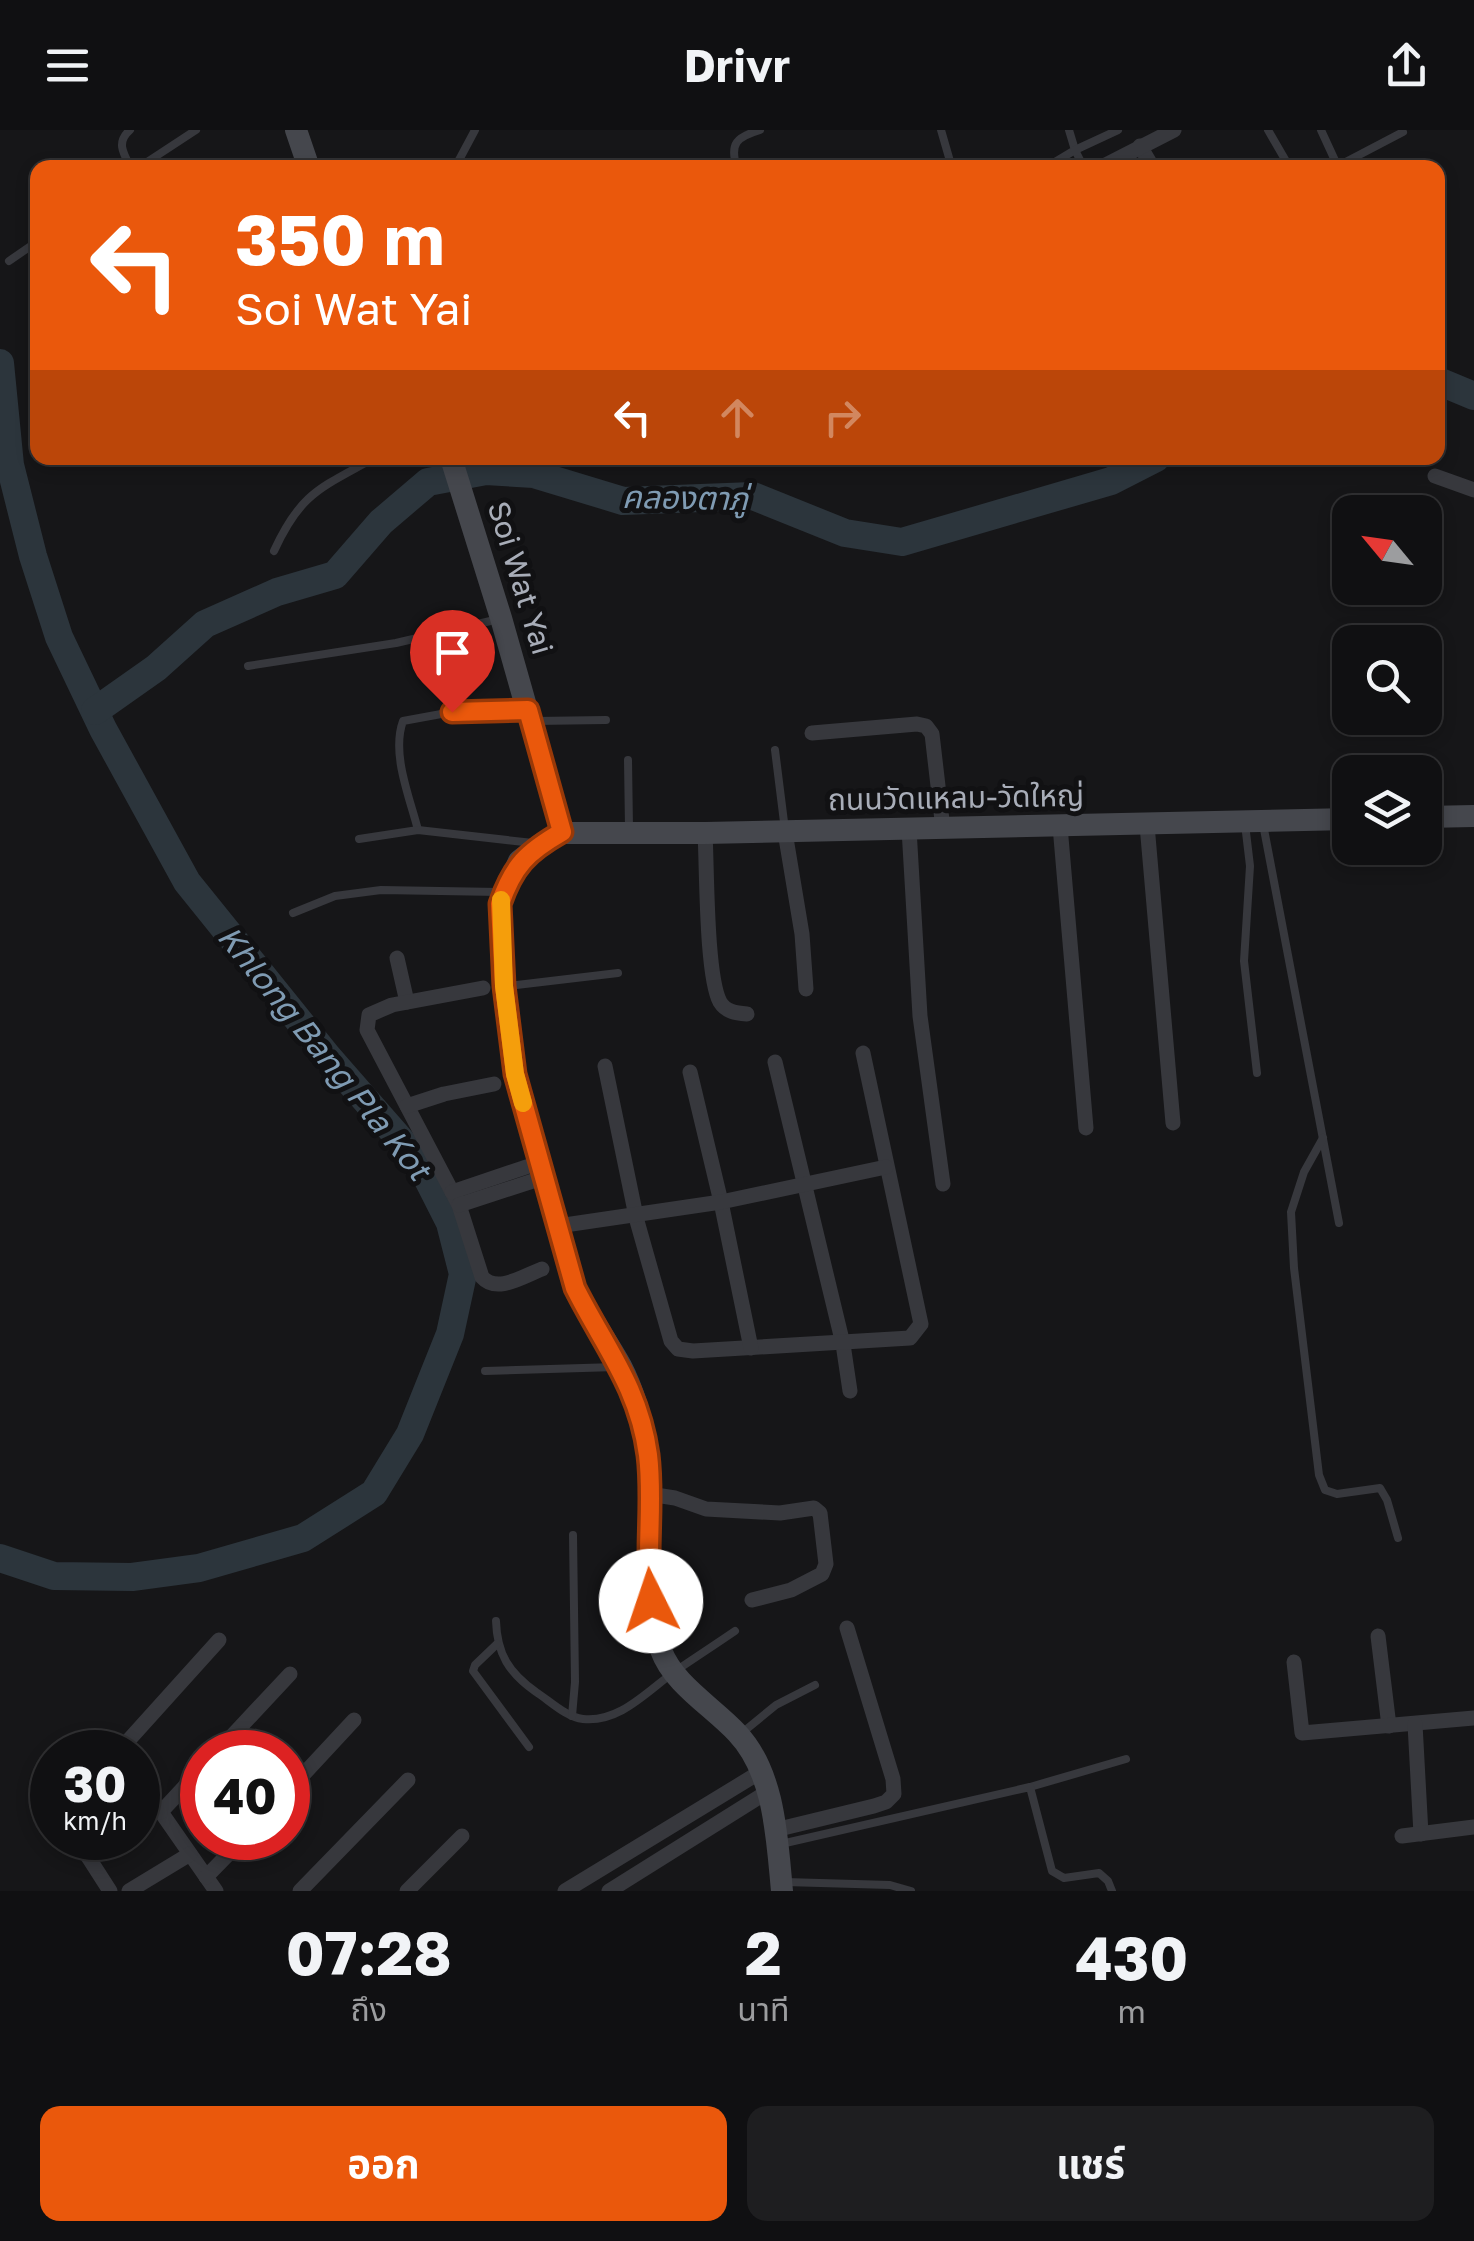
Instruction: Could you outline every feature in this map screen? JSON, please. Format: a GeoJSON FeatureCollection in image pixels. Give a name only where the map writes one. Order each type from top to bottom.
{"type":"FeatureCollection","features":[{"type":"Feature","properties":{"kind":"street"},"geometry":{"type":"LineString","coordinates":[[1115,160],[1174,130]]}},
{"type":"Feature","properties":{"kind":"street"},"geometry":{"type":"LineString","coordinates":[[1140,146],[1148,160]]}},
{"type":"Feature","properties":{"kind":"street","name":"Soi Wat Yai"},"geometry":{"type":"LineString","coordinates":[[453,465],[502,618],[562,832]]}},
{"type":"Feature","properties":{"kind":"street"},"geometry":{"type":"LineString","coordinates":[[1435,476],[1474,490]]}},
{"type":"Feature","properties":{"kind":"street"},"geometry":{"type":"LineString","coordinates":[[812,733],[926,726],[932,734],[943,829]]}},
{"type":"Feature","properties":{"kind":"street"},"geometry":{"type":"LineString","coordinates":[[1442,818],[1473,820]]}},
{"type":"Feature","properties":{"kind":"street","name":"ถนนวัดแหลม-วัดใหญ่"},"geometry":{"type":"LineString","coordinates":[[562,832],[908,830],[1332,819]]}},
{"type":"Feature","properties":{"kind":"street"},"geometry":{"type":"LineString","coordinates":[[1147,824],[1173,1123]]}},
{"type":"Feature","properties":{"kind":"street"},"geometry":{"type":"LineString","coordinates":[[1060,826],[1086,1128]]}},
{"type":"Feature","properties":{"kind":"street"},"geometry":{"type":"LineString","coordinates":[[908,830],[920,1016],[943,1184]]}},
{"type":"Feature","properties":{"kind":"street"},"geometry":{"type":"LineString","coordinates":[[562,832],[540,844],[520,862],[504,892],[493,987],[575,1288],[590,1320],[621,1366],[636,1403],[648,1456],[648,1571],[654,1631],[662,1655],[674,1672],[739,1735],[759,1762],[776,1837],[781,1886]]}},
{"type":"Feature","properties":{"kind":"street"},"geometry":{"type":"LineString","coordinates":[[785,832],[802,934],[806,989]]}},
{"type":"Feature","properties":{"kind":"street"},"geometry":{"type":"LineString","coordinates":[[705,833],[712,974],[720,1002],[729,1012],[747,1014]]}},
{"type":"Feature","properties":{"kind":"street"},"geometry":{"type":"LineString","coordinates":[[397,958],[407,1002]]}},
{"type":"Feature","properties":{"kind":"street"},"geometry":{"type":"LineString","coordinates":[[493,987],[407,1002],[370,1015],[367,1030],[455,1198],[482,1277],[488,1284],[498,1286],[542,1269]]}},
{"type":"Feature","properties":{"kind":"street"},"geometry":{"type":"LineString","coordinates":[[604,1066],[671,1342],[678,1349],[693,1351],[910,1338],[921,1324],[863,1054]]}},
{"type":"Feature","properties":{"kind":"street"},"geometry":{"type":"LineString","coordinates":[[775,1062],[843,1344],[850,1391]]}},
{"type":"Feature","properties":{"kind":"street"},"geometry":{"type":"LineString","coordinates":[[690,1072],[722,1202],[751,1348]]}},
{"type":"Feature","properties":{"kind":"street"},"geometry":{"type":"LineString","coordinates":[[407,1106],[494,1084]]}},
{"type":"Feature","properties":{"kind":"street"},"geometry":{"type":"LineString","coordinates":[[560,1231],[886,1167]]}},
{"type":"Feature","properties":{"kind":"street"},"geometry":{"type":"LineString","coordinates":[[455,1198],[543,1170]]}},
{"type":"Feature","properties":{"kind":"street"},"geometry":{"type":"LineString","coordinates":[[649,1494],[706,1508],[780,1513],[814,1508],[820,1513],[826,1564],[822,1574],[790,1590],[752,1600]]}},
{"type":"Feature","properties":{"kind":"street"},"geometry":{"type":"LineString","coordinates":[[776,1837],[886,1802],[894,1794],[894,1779],[847,1628]]}},
{"type":"Feature","properties":{"kind":"street"},"geometry":{"type":"LineString","coordinates":[[1378,1636],[1389,1726]]}},
{"type":"Feature","properties":{"kind":"street"},"geometry":{"type":"LineString","coordinates":[[138,1730],[219,1640]]}},
{"type":"Feature","properties":{"kind":"street"},"geometry":{"type":"LineString","coordinates":[[1294,1662],[1302,1732],[1474,1718]]}},
{"type":"Feature","properties":{"kind":"street"},"geometry":{"type":"LineString","coordinates":[[238,1730],[290,1674]]}},
{"type":"Feature","properties":{"kind":"street"},"geometry":{"type":"LineString","coordinates":[[310,1767],[354,1720]]}},
{"type":"Feature","properties":{"kind":"street"},"geometry":{"type":"LineString","coordinates":[[1415,1724],[1421,1834]]}},
{"type":"Feature","properties":{"kind":"street"},"geometry":{"type":"LineString","coordinates":[[300,1891],[408,1780]]}},
{"type":"Feature","properties":{"kind":"street"},"geometry":{"type":"LineString","coordinates":[[564,1891],[764,1782]]}},
{"type":"Feature","properties":{"kind":"street"},"geometry":{"type":"LineString","coordinates":[[609,1891],[764,1782]]}},
{"type":"Feature","properties":{"kind":"street"},"geometry":{"type":"LineString","coordinates":[[162,1812],[180,1792]]}},
{"type":"Feature","properties":{"kind":"street"},"geometry":{"type":"LineString","coordinates":[[160,1809],[180,1839]]}},
{"type":"Feature","properties":{"kind":"street"},"geometry":{"type":"LineString","coordinates":[[1402,1836],[1474,1827]]}},
{"type":"Feature","properties":{"kind":"street"},"geometry":{"type":"LineString","coordinates":[[408,1891],[462,1836]]}},
{"type":"Feature","properties":{"kind":"street"},"geometry":{"type":"LineString","coordinates":[[90,1860],[110,1891]]}},
{"type":"Feature","properties":{"kind":"street"},"geometry":{"type":"LineString","coordinates":[[129,1891],[180,1860]]}},
{"type":"Feature","properties":{"kind":"street"},"geometry":{"type":"LineString","coordinates":[[194,1860],[211,1884],[228,1860]]}},
{"type":"Feature","properties":{"kind":"lane"},"geometry":{"type":"LineString","coordinates":[[130,130],[121,144],[130,160]]}},
{"type":"Feature","properties":{"kind":"lane"},"geometry":{"type":"LineString","coordinates":[[147,160],[196,130]]}},
{"type":"Feature","properties":{"kind":"lane"},"geometry":{"type":"LineString","coordinates":[[458,160],[475,130]]}},
{"type":"Feature","properties":{"kind":"lane"},"geometry":{"type":"LineString","coordinates":[[734,160],[734,144],[741,136],[760,130]]}},
{"type":"Feature","properties":{"kind":"lane"},"geometry":{"type":"LineString","coordinates":[[940,130],[949,160]]}},
{"type":"Feature","properties":{"kind":"lane"},"geometry":{"type":"LineString","coordinates":[[1069,130],[1080,160]]}},
{"type":"Feature","properties":{"kind":"lane"},"geometry":{"type":"LineString","coordinates":[[1058,160],[1118,130]]}},
{"type":"Feature","properties":{"kind":"lane"},"geometry":{"type":"LineString","coordinates":[[1268,130],[1285,160]]}},
{"type":"Feature","properties":{"kind":"lane"},"geometry":{"type":"LineString","coordinates":[[1321,130],[1335,160]]}},
{"type":"Feature","properties":{"kind":"lane"},"geometry":{"type":"LineString","coordinates":[[1351,160],[1403,132]]}},
{"type":"Feature","properties":{"kind":"lane"},"geometry":{"type":"LineString","coordinates":[[9,261],[30,246]]}},
{"type":"Feature","properties":{"kind":"lane"},"geometry":{"type":"LineString","coordinates":[[274,550],[293,512],[310,495],[362,465]]}},
{"type":"Feature","properties":{"kind":"lane"},"geometry":{"type":"LineString","coordinates":[[248,666],[396,643],[502,618]]}},
{"type":"Feature","properties":{"kind":"lane"},"geometry":{"type":"LineString","coordinates":[[418,830],[401,763],[403,721],[452,712],[606,720]]}},
{"type":"Feature","properties":{"kind":"lane"},"geometry":{"type":"LineString","coordinates":[[775,750],[785,832]]}},
{"type":"Feature","properties":{"kind":"lane"},"geometry":{"type":"LineString","coordinates":[[628,760],[630,833]]}},
{"type":"Feature","properties":{"kind":"lane"},"geometry":{"type":"LineString","coordinates":[[1253,821],[1244,961],[1257,1072]]}},
{"type":"Feature","properties":{"kind":"lane"},"geometry":{"type":"LineString","coordinates":[[1253,821],[1339,1223]]}},
{"type":"Feature","properties":{"kind":"lane"},"geometry":{"type":"LineString","coordinates":[[359,839],[418,830],[540,844]]}},
{"type":"Feature","properties":{"kind":"lane"},"geometry":{"type":"LineString","coordinates":[[293,913],[334,896],[381,890],[504,892]]}},
{"type":"Feature","properties":{"kind":"lane"},"geometry":{"type":"LineString","coordinates":[[493,987],[618,973]]}},
{"type":"Feature","properties":{"kind":"lane"},"geometry":{"type":"LineString","coordinates":[[1323,1138],[1304,1172],[1291,1212],[1319,1475],[1325,1490],[1336,1494],[1380,1488],[1398,1538]]}},
{"type":"Feature","properties":{"kind":"lane"},"geometry":{"type":"LineString","coordinates":[[485,1371],[621,1366]]}},
{"type":"Feature","properties":{"kind":"lane"},"geometry":{"type":"LineString","coordinates":[[572,1536],[572,1716]]}},
{"type":"Feature","properties":{"kind":"lane"},"geometry":{"type":"LineString","coordinates":[[496,1622],[497,1644],[507,1664],[528,1686],[572,1716],[586,1720],[634,1704],[736,1631]]}},
{"type":"Feature","properties":{"kind":"lane"},"geometry":{"type":"LineString","coordinates":[[497,1644],[473,1671],[530,1748]]}},
{"type":"Feature","properties":{"kind":"lane"},"geometry":{"type":"LineString","coordinates":[[739,1735],[776,1705],[815,1685]]}},
{"type":"Feature","properties":{"kind":"lane"},"geometry":{"type":"LineString","coordinates":[[776,1837],[1030,1787],[1126,1758]]}},
{"type":"Feature","properties":{"kind":"lane"},"geometry":{"type":"LineString","coordinates":[[1030,1787],[1052,1871],[1064,1878],[1099,1873],[1112,1891]]}},
{"type":"Feature","properties":{"kind":"lane"},"geometry":{"type":"LineString","coordinates":[[781,1886],[890,1886],[911,1891]]}},
{"type":"Feature","properties":{"kind":"waterway","name":"Khlong Bang Pla Kot"},"geometry":{"type":"LineString","coordinates":[[0,363],[10,465],[33,556],[59,637],[103,729],[187,882],[328,1057],[418,1160],[450,1223],[463,1274],[450,1334],[410,1434],[374,1493],[303,1538],[199,1568],[132,1577],[54,1576],[0,1558]]}},
{"type":"Feature","properties":{"kind":"waterway","name":"คลองตาภู่"},"geometry":{"type":"LineString","coordinates":[[1445,384],[1474,396]]}},
{"type":"Feature","properties":{"kind":"waterway","name":"คลองตาภู่"},"geometry":{"type":"LineString","coordinates":[[95,711],[156,668],[205,624],[277,592],[335,575],[381,522],[428,482],[486,471],[534,474],[623,501],[753,496],[845,533],[902,542],[1111,481],[1142,465]]}},
{"type":"Feature","properties":{"kind":"slow traffic"},"geometry":{"type":"LineString","coordinates":[[501,900],[504,986],[515,1074],[523,1103]]}},
{"type":"Feature","properties":{"kind":"route"},"geometry":{"type":"LineString","coordinates":[[452,712],[528,710],[562,832],[540,844],[520,862],[504,892],[500,904],[504,986],[515,1074],[575,1288],[590,1320],[621,1366],[636,1403],[648,1456],[651,1601]]}}]}
